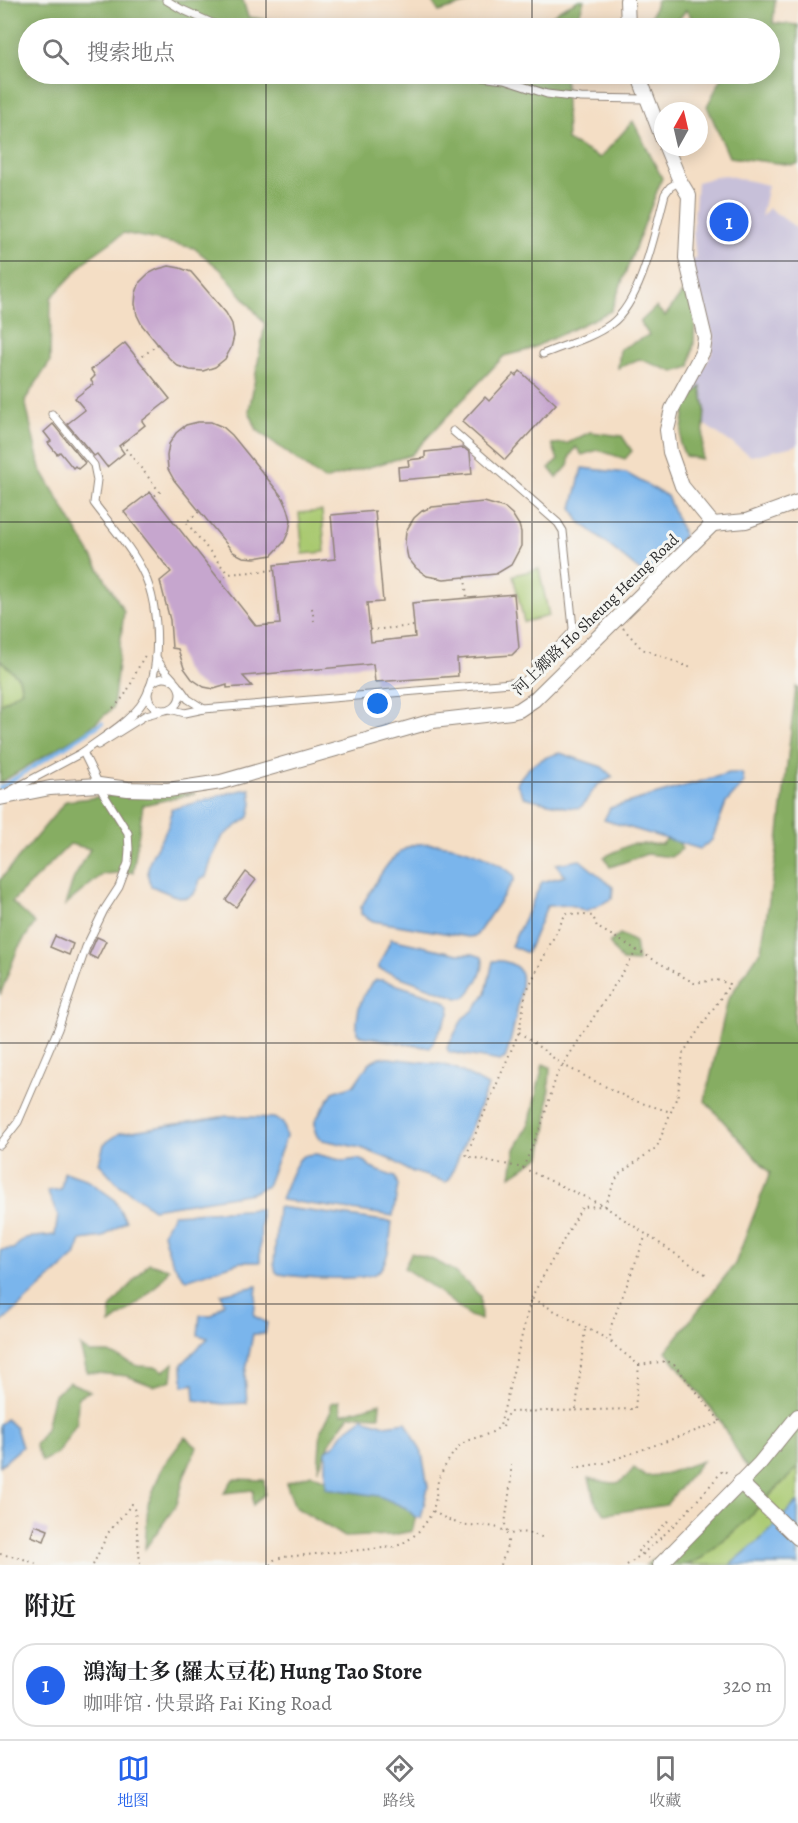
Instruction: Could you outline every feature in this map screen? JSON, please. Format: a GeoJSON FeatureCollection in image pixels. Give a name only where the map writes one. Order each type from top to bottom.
{"type":"FeatureCollection","features":[{"type":"Feature","properties":{"kind":"street"},"geometry":{"type":"LineString","coordinates":[[627,0],[628,18]]}},
{"type":"Feature","properties":{"kind":"street"},"geometry":{"type":"LineString","coordinates":[[641,84],[654,118]]}},
{"type":"Feature","properties":{"kind":"street"},"geometry":{"type":"LineString","coordinates":[[670,156],[689,196],[686,258],[705,338],[703,351],[672,409],[667,430],[670,452],[682,486],[712,524],[746,521],[798,502]]}},
{"type":"Feature","properties":{"kind":"street","name":"河上鄉路 Ho Sheung Heung Road"},"geometry":{"type":"LineString","coordinates":[[0,797],[42,789],[99,785],[128,789],[168,790],[221,782],[433,721],[519,710],[534,700],[712,524]]}},
{"type":"Feature","properties":{"kind":"street"},"geometry":{"type":"LineString","coordinates":[[655,1562],[673,1554],[744,1487],[798,1416]]}},
{"type":"Feature","properties":{"kind":"street"},"geometry":{"type":"LineString","coordinates":[[744,1487],[798,1538]]}},
{"type":"Feature","properties":{"kind":"lane"},"geometry":{"type":"LineString","coordinates":[[166,0],[201,18]]}},
{"type":"Feature","properties":{"kind":"lane"},"geometry":{"type":"LineString","coordinates":[[517,84],[548,94],[581,98],[646,99]]}},
{"type":"Feature","properties":{"kind":"lane"},"geometry":{"type":"LineString","coordinates":[[543,354],[600,331],[613,323],[622,312],[642,277],[666,194],[670,187],[680,181]]}},
{"type":"Feature","properties":{"kind":"lane"},"geometry":{"type":"LineString","coordinates":[[52,414],[94,465],[97,480],[94,503],[134,556],[150,586],[156,640],[156,655],[148,696],[151,703],[156,708],[185,713],[204,709],[522,682],[572,632],[563,531],[558,523],[453,431]]}},
{"type":"Feature","properties":{"kind":"lane"},"geometry":{"type":"LineString","coordinates":[[156,655],[162,667],[188,699],[204,709]]}},
{"type":"Feature","properties":{"kind":"lane"},"geometry":{"type":"LineString","coordinates":[[0,797],[109,739],[146,715],[174,707],[180,697],[177,684],[166,678],[152,683],[140,707],[130,717],[83,752]]}},
{"type":"Feature","properties":{"kind":"lane"},"geometry":{"type":"LineString","coordinates":[[0,1145],[18,1122],[58,1029],[86,946],[99,919],[119,887],[128,863],[128,833],[99,785],[83,752]]}},
{"type":"Feature","properties":{"kind":"path"},"geometry":{"type":"LineString","coordinates":[[138,360],[158,344]]}},
{"type":"Feature","properties":{"kind":"path"},"geometry":{"type":"LineString","coordinates":[[122,444],[160,492],[154,496]]}},
{"type":"Feature","properties":{"kind":"path"},"geometry":{"type":"LineString","coordinates":[[199,512],[186,522],[228,574]]}},
{"type":"Feature","properties":{"kind":"path"},"geometry":{"type":"LineString","coordinates":[[220,581],[228,574],[275,570]]}},
{"type":"Feature","properties":{"kind":"path"},"geometry":{"type":"LineString","coordinates":[[465,577],[467,598]]}},
{"type":"Feature","properties":{"kind":"path"},"geometry":{"type":"LineString","coordinates":[[312,608],[314,621]]}},
{"type":"Feature","properties":{"kind":"path"},"geometry":{"type":"LineString","coordinates":[[615,618],[642,649],[694,669]]}},
{"type":"Feature","properties":{"kind":"path"},"geometry":{"type":"LineString","coordinates":[[370,630],[414,626]]}},
{"type":"Feature","properties":{"kind":"path"},"geometry":{"type":"LineString","coordinates":[[113,708],[129,690],[145,654],[156,655]]}},
{"type":"Feature","properties":{"kind":"path"},"geometry":{"type":"LineString","coordinates":[[604,1206],[618,1175],[657,1147],[678,1094],[683,1053],[730,984],[716,980],[694,983],[597,927],[592,916],[566,913],[526,992],[519,1032],[466,1156],[523,1168],[604,1206],[707,1275]]}},
{"type":"Feature","properties":{"kind":"path"},"geometry":{"type":"LineString","coordinates":[[523,1168],[542,1124],[557,1074],[638,950]]}},
{"type":"Feature","properties":{"kind":"path"},"geometry":{"type":"LineString","coordinates":[[519,1032],[563,1065],[632,1100],[671,1112]]}},
{"type":"Feature","properties":{"kind":"path"},"geometry":{"type":"LineString","coordinates":[[502,1427],[531,1298],[582,1207],[604,1206]]}},
{"type":"Feature","properties":{"kind":"path"},"geometry":{"type":"LineString","coordinates":[[613,1345],[610,1337],[611,1326],[647,1235]]}},
{"type":"Feature","properties":{"kind":"path"},"geometry":{"type":"LineString","coordinates":[[531,1298],[585,1329],[597,1333],[639,1365],[668,1361],[674,1364],[721,1422],[604,1463],[574,1468]]}},
{"type":"Feature","properties":{"kind":"path"},"geometry":{"type":"LineString","coordinates":[[576,1410],[585,1329]]}},
{"type":"Feature","properties":{"kind":"path"},"geometry":{"type":"LineString","coordinates":[[270,1565],[274,1560],[283,1557],[371,1550],[407,1543],[428,1520],[434,1507],[439,1478],[456,1449],[463,1443],[502,1427],[508,1412],[635,1409],[639,1365]]}},
{"type":"Feature","properties":{"kind":"path"},"geometry":{"type":"LineString","coordinates":[[501,1565],[508,1542],[505,1524],[512,1465]]}},
{"type":"Feature","properties":{"kind":"path"},"geometry":{"type":"LineString","coordinates":[[627,1565],[662,1537],[723,1470],[744,1487]]}},
{"type":"Feature","properties":{"kind":"path"},"geometry":{"type":"LineString","coordinates":[[93,1565],[108,1533],[132,1504],[135,1511],[140,1562],[143,1565]]}},
{"type":"Feature","properties":{"kind":"path"},"geometry":{"type":"LineString","coordinates":[[433,1511],[448,1521],[501,1529],[508,1535]]}},
{"type":"Feature","properties":{"kind":"path"},"geometry":{"type":"LineString","coordinates":[[655,1562],[638,1551],[670,1518]]}},
{"type":"Feature","properties":{"kind":"path"},"geometry":{"type":"LineString","coordinates":[[508,1535],[516,1532],[531,1533],[544,1538]]}},
{"type":"Feature","properties":{"kind":"path"},"geometry":{"type":"LineString","coordinates":[[0,1554],[21,1558],[39,1565]]}},
{"type":"Feature","properties":{"kind":"shaded area"},"geometry":{"type":"Polygon","coordinates":[[[724,175],[768,185],[761,217],[769,208],[798,229],[798,445],[751,456],[702,423],[690,394],[712,352],[713,335],[688,261],[696,259],[693,233],[697,182],[724,175]]]}},
{"type":"Feature","properties":{"kind":"green space"},"geometry":{"type":"Polygon","coordinates":[[[0,0],[243,0],[248,17],[255,18],[18,18],[18,84],[565,84],[567,140],[600,158],[633,121],[662,178],[611,311],[528,350],[504,356],[411,455],[324,480],[257,430],[249,411],[265,324],[221,270],[194,248],[124,233],[90,257],[51,298],[50,362],[25,400],[40,468],[124,611],[113,708],[86,731],[0,783],[0,704],[22,690],[19,678],[0,660],[0,0]]]}},
{"type":"Feature","properties":{"kind":"green space"},"geometry":{"type":"Polygon","coordinates":[[[431,0],[477,0],[439,12],[431,0]]]}},
{"type":"Feature","properties":{"kind":"green space"},"geometry":{"type":"Polygon","coordinates":[[[579,0],[584,0],[578,18],[549,18],[579,0]]]}},
{"type":"Feature","properties":{"kind":"green space"},"geometry":{"type":"Polygon","coordinates":[[[657,0],[775,0],[773,18],[692,18],[686,10],[680,18],[651,18],[657,0]]]}},
{"type":"Feature","properties":{"kind":"green space"},"geometry":{"type":"Polygon","coordinates":[[[780,24],[798,25],[798,164],[729,157],[708,104],[719,84],[780,84],[780,24]]]}},
{"type":"Feature","properties":{"kind":"green space"},"geometry":{"type":"Polygon","coordinates":[[[682,293],[696,295],[694,342],[690,367],[674,372],[639,359],[618,368],[620,349],[649,335],[640,322],[656,307],[665,316],[682,293]]]}},
{"type":"Feature","properties":{"kind":"green space"},"geometry":{"type":"Polygon","coordinates":[[[701,387],[705,408],[702,459],[685,456],[680,444],[686,402],[701,387]]]}},
{"type":"Feature","properties":{"kind":"green space"},"geometry":{"type":"Polygon","coordinates":[[[590,432],[622,436],[632,451],[625,459],[598,450],[582,455],[576,447],[570,456],[568,466],[557,478],[549,468],[558,460],[552,444],[568,443],[590,432]]]}},
{"type":"Feature","properties":{"kind":"green space"},"geometry":{"type":"Polygon","coordinates":[[[322,511],[325,552],[303,554],[299,513],[322,511]]]}},
{"type":"Feature","properties":{"kind":"green space"},"geometry":{"type":"Polygon","coordinates":[[[539,569],[549,616],[524,622],[513,575],[539,569]]]}},
{"type":"Feature","properties":{"kind":"green space"},"geometry":{"type":"Polygon","coordinates":[[[0,660],[19,678],[22,691],[0,704],[0,660]]]}},
{"type":"Feature","properties":{"kind":"green space"},"geometry":{"type":"Polygon","coordinates":[[[796,687],[798,688],[798,954],[794,1019],[798,1045],[798,1468],[768,1496],[747,1520],[702,1558],[687,1565],[646,1565],[658,1557],[750,1470],[743,1462],[719,1419],[666,1351],[735,1264],[770,1173],[705,1101],[728,999],[761,950],[777,851],[796,687]]]}},
{"type":"Feature","properties":{"kind":"green space"},"geometry":{"type":"Polygon","coordinates":[[[130,793],[196,793],[143,805],[133,872],[103,874],[65,905],[73,880],[90,849],[70,844],[12,902],[35,923],[18,948],[0,995],[0,880],[66,801],[130,793]]]}},
{"type":"Feature","properties":{"kind":"green space"},"geometry":{"type":"Polygon","coordinates":[[[674,832],[682,849],[671,857],[647,854],[610,867],[604,857],[631,844],[662,844],[674,832]]]}},
{"type":"Feature","properties":{"kind":"green space"},"geometry":{"type":"Polygon","coordinates":[[[620,934],[635,942],[638,962],[622,961],[609,943],[620,934]]]}},
{"type":"Feature","properties":{"kind":"green space"},"geometry":{"type":"Polygon","coordinates":[[[543,1064],[550,1067],[547,1125],[541,1156],[511,1176],[515,1149],[529,1125],[543,1064]]]}},
{"type":"Feature","properties":{"kind":"green space"},"geometry":{"type":"Polygon","coordinates":[[[411,1253],[432,1259],[449,1268],[480,1296],[481,1320],[470,1316],[404,1268],[411,1253]]]}},
{"type":"Feature","properties":{"kind":"green space"},"geometry":{"type":"Polygon","coordinates":[[[149,1263],[169,1269],[150,1293],[110,1324],[111,1307],[149,1263]]]}},
{"type":"Feature","properties":{"kind":"green space"},"geometry":{"type":"Polygon","coordinates":[[[80,1346],[90,1353],[109,1353],[138,1366],[157,1367],[163,1371],[174,1363],[172,1380],[153,1386],[127,1376],[87,1372],[80,1346]]]}},
{"type":"Feature","properties":{"kind":"green space"},"geometry":{"type":"Polygon","coordinates":[[[69,1382],[90,1391],[78,1397],[77,1423],[57,1454],[42,1461],[35,1445],[46,1429],[53,1397],[69,1382]]]}},
{"type":"Feature","properties":{"kind":"green space"},"geometry":{"type":"Polygon","coordinates":[[[339,1401],[342,1414],[380,1403],[379,1416],[350,1415],[332,1439],[318,1470],[321,1430],[331,1412],[331,1403],[339,1401]]]}},
{"type":"Feature","properties":{"kind":"green space"},"geometry":{"type":"Polygon","coordinates":[[[185,1437],[197,1447],[185,1474],[177,1504],[145,1549],[148,1504],[163,1466],[185,1437]]]}},
{"type":"Feature","properties":{"kind":"green space"},"geometry":{"type":"Polygon","coordinates":[[[702,1461],[666,1505],[605,1514],[596,1504],[589,1478],[615,1483],[624,1479],[634,1468],[645,1476],[662,1475],[702,1461]]]}},
{"type":"Feature","properties":{"kind":"green space"},"geometry":{"type":"Polygon","coordinates":[[[798,1468],[798,1501],[762,1538],[730,1565],[687,1565],[718,1545],[746,1521],[798,1468]]]}},
{"type":"Feature","properties":{"kind":"green space"},"geometry":{"type":"Polygon","coordinates":[[[311,1474],[339,1485],[370,1490],[418,1509],[412,1531],[392,1535],[345,1537],[295,1507],[286,1483],[311,1474]]]}},
{"type":"Feature","properties":{"kind":"green space"},"geometry":{"type":"Polygon","coordinates":[[[233,1479],[264,1480],[265,1494],[253,1505],[253,1490],[224,1493],[233,1479]]]}},
{"type":"Feature","properties":{"kind":"water"},"geometry":{"type":"Polygon","coordinates":[[[582,468],[626,473],[667,496],[684,536],[645,575],[579,521],[572,508],[582,468]]]}},
{"type":"Feature","properties":{"kind":"water"},"geometry":{"type":"Polygon","coordinates":[[[560,753],[602,767],[613,777],[597,785],[579,808],[524,797],[517,784],[535,764],[560,753]]]}},
{"type":"Feature","properties":{"kind":"water"},"geometry":{"type":"Polygon","coordinates":[[[729,773],[742,773],[744,783],[726,803],[712,840],[700,849],[604,820],[610,808],[729,773]]]}},
{"type":"Feature","properties":{"kind":"water"},"geometry":{"type":"Polygon","coordinates":[[[250,789],[252,804],[249,817],[223,836],[206,877],[200,879],[192,895],[181,898],[151,886],[148,866],[167,829],[171,809],[250,789]]]}},
{"type":"Feature","properties":{"kind":"water"},"geometry":{"type":"Polygon","coordinates":[[[416,844],[442,844],[468,850],[492,860],[514,875],[514,880],[476,936],[468,937],[373,921],[361,914],[361,907],[390,861],[406,848],[416,844]]]}},
{"type":"Feature","properties":{"kind":"water"},"geometry":{"type":"Polygon","coordinates":[[[580,860],[613,887],[612,899],[586,911],[570,905],[547,906],[527,953],[511,946],[542,882],[565,876],[556,864],[580,860]]]}},
{"type":"Feature","properties":{"kind":"water"},"geometry":{"type":"Polygon","coordinates":[[[391,939],[482,957],[481,973],[468,994],[464,998],[458,998],[379,969],[391,939]]]}},
{"type":"Feature","properties":{"kind":"water"},"geometry":{"type":"Polygon","coordinates":[[[493,961],[513,965],[521,974],[516,1016],[505,1058],[500,1061],[449,1052],[447,1048],[463,1018],[474,1010],[486,993],[493,961]]]}},
{"type":"Feature","properties":{"kind":"water"},"geometry":{"type":"Polygon","coordinates":[[[376,980],[441,999],[450,1006],[449,1014],[430,1048],[361,1036],[357,1033],[360,1004],[366,991],[376,980]]]}},
{"type":"Feature","properties":{"kind":"water"},"geometry":{"type":"Polygon","coordinates":[[[380,1057],[441,1064],[457,1069],[488,1086],[449,1180],[446,1182],[407,1170],[394,1161],[361,1148],[323,1140],[317,1136],[315,1121],[333,1092],[354,1085],[369,1063],[380,1057]]]}},
{"type":"Feature","properties":{"kind":"water"},"geometry":{"type":"Polygon","coordinates":[[[227,1116],[274,1118],[283,1123],[286,1137],[267,1186],[252,1193],[153,1209],[118,1184],[99,1163],[104,1144],[120,1133],[227,1116]]]}},
{"type":"Feature","properties":{"kind":"water"},"geometry":{"type":"Polygon","coordinates":[[[316,1154],[344,1161],[358,1159],[366,1162],[371,1168],[395,1177],[398,1185],[393,1216],[281,1200],[299,1159],[305,1155],[316,1154]]]}},
{"type":"Feature","properties":{"kind":"water"},"geometry":{"type":"Polygon","coordinates":[[[64,1172],[86,1179],[114,1199],[126,1221],[103,1237],[81,1240],[75,1256],[0,1324],[0,1250],[13,1249],[25,1238],[55,1235],[58,1215],[47,1191],[61,1189],[64,1172]]]}},
{"type":"Feature","properties":{"kind":"water"},"geometry":{"type":"Polygon","coordinates":[[[278,1207],[392,1222],[389,1248],[383,1266],[372,1275],[361,1277],[331,1278],[279,1274],[274,1264],[278,1207]]]}},
{"type":"Feature","properties":{"kind":"water"},"geometry":{"type":"Polygon","coordinates":[[[261,1209],[260,1262],[240,1262],[186,1280],[177,1270],[163,1233],[173,1214],[261,1209]]]}},
{"type":"Feature","properties":{"kind":"water"},"geometry":{"type":"Polygon","coordinates":[[[257,1286],[254,1316],[267,1323],[265,1334],[253,1334],[245,1375],[247,1403],[223,1404],[195,1400],[194,1384],[183,1386],[182,1364],[208,1338],[198,1335],[200,1315],[212,1315],[224,1303],[221,1294],[257,1286]]]}},
{"type":"Feature","properties":{"kind":"water"},"geometry":{"type":"Polygon","coordinates":[[[363,1418],[385,1425],[406,1422],[422,1453],[428,1487],[421,1518],[415,1517],[406,1508],[379,1496],[326,1488],[326,1451],[345,1431],[363,1418]]]}},
{"type":"Feature","properties":{"kind":"water"},"geometry":{"type":"Polygon","coordinates":[[[6,1419],[16,1428],[22,1447],[0,1466],[0,1424],[6,1419]]]}},
{"type":"Feature","properties":{"kind":"water"},"geometry":{"type":"Polygon","coordinates":[[[798,1501],[798,1565],[730,1565],[762,1538],[798,1501]]]}},
{"type":"Feature","properties":{"kind":"building"},"geometry":{"type":"Polygon","coordinates":[[[169,266],[191,272],[226,313],[232,324],[234,336],[231,348],[225,359],[215,367],[203,371],[178,366],[142,325],[137,315],[136,293],[140,282],[148,274],[169,266]]]}},
{"type":"Feature","properties":{"kind":"building"},"geometry":{"type":"Polygon","coordinates":[[[125,343],[170,399],[142,421],[145,425],[119,446],[124,453],[107,467],[97,454],[94,456],[67,424],[85,410],[75,398],[93,384],[91,380],[95,376],[91,370],[125,343]]]}},
{"type":"Feature","properties":{"kind":"building"},"geometry":{"type":"Polygon","coordinates":[[[520,371],[556,404],[505,460],[462,422],[485,397],[489,401],[514,374],[516,376],[520,371]]]}},
{"type":"Feature","properties":{"kind":"building"},"geometry":{"type":"Polygon","coordinates":[[[211,422],[223,427],[232,435],[283,498],[291,520],[289,531],[284,542],[272,555],[255,558],[243,557],[233,552],[174,480],[168,469],[169,444],[176,433],[186,425],[211,422]]]}},
{"type":"Feature","properties":{"kind":"building"},"geometry":{"type":"Polygon","coordinates":[[[53,424],[85,463],[78,469],[75,466],[73,468],[60,452],[57,454],[48,443],[51,441],[44,432],[53,424]]]}},
{"type":"Feature","properties":{"kind":"building"},"geometry":{"type":"Polygon","coordinates":[[[464,448],[470,453],[472,474],[399,480],[398,467],[409,466],[408,460],[425,458],[425,452],[464,448]]]}},
{"type":"Feature","properties":{"kind":"building"},"geometry":{"type":"Polygon","coordinates":[[[150,492],[256,626],[280,624],[274,565],[335,559],[331,515],[375,511],[383,602],[367,603],[371,642],[415,637],[412,603],[514,594],[519,648],[512,655],[457,659],[458,676],[375,682],[373,664],[243,676],[252,686],[227,688],[227,685],[214,689],[204,687],[192,679],[184,668],[178,649],[172,648],[170,620],[160,581],[171,572],[124,512],[150,492]]]}},
{"type":"Feature","properties":{"kind":"building"},"geometry":{"type":"Polygon","coordinates":[[[484,502],[505,508],[519,525],[521,546],[511,565],[496,574],[444,579],[427,576],[416,568],[408,558],[405,543],[406,531],[414,518],[422,511],[432,507],[484,502]]]}},
{"type":"Feature","properties":{"kind":"building"},"geometry":{"type":"Polygon","coordinates":[[[246,872],[256,880],[236,907],[226,900],[246,872]]]}},
{"type":"Feature","properties":{"kind":"building"},"geometry":{"type":"Polygon","coordinates":[[[55,936],[73,944],[69,955],[50,947],[55,936]]]}},
{"type":"Feature","properties":{"kind":"building"},"geometry":{"type":"Polygon","coordinates":[[[97,937],[106,941],[97,959],[89,955],[97,937]]]}},
{"type":"Feature","properties":{"kind":"building"},"geometry":{"type":"Polygon","coordinates":[[[35,1525],[48,1530],[44,1541],[31,1536],[35,1525]]]}},
{"type":"Feature","properties":{"kind":"waterway"},"geometry":{"type":"LineString","coordinates":[[0,788],[102,723]]}},
{"type":"Feature","properties":{"kind":"place","name":"鴻淘士多 (羅太豆花) Hung Tao Store"},"geometry":{"type":"Point","coordinates":[729,222]}}]}
